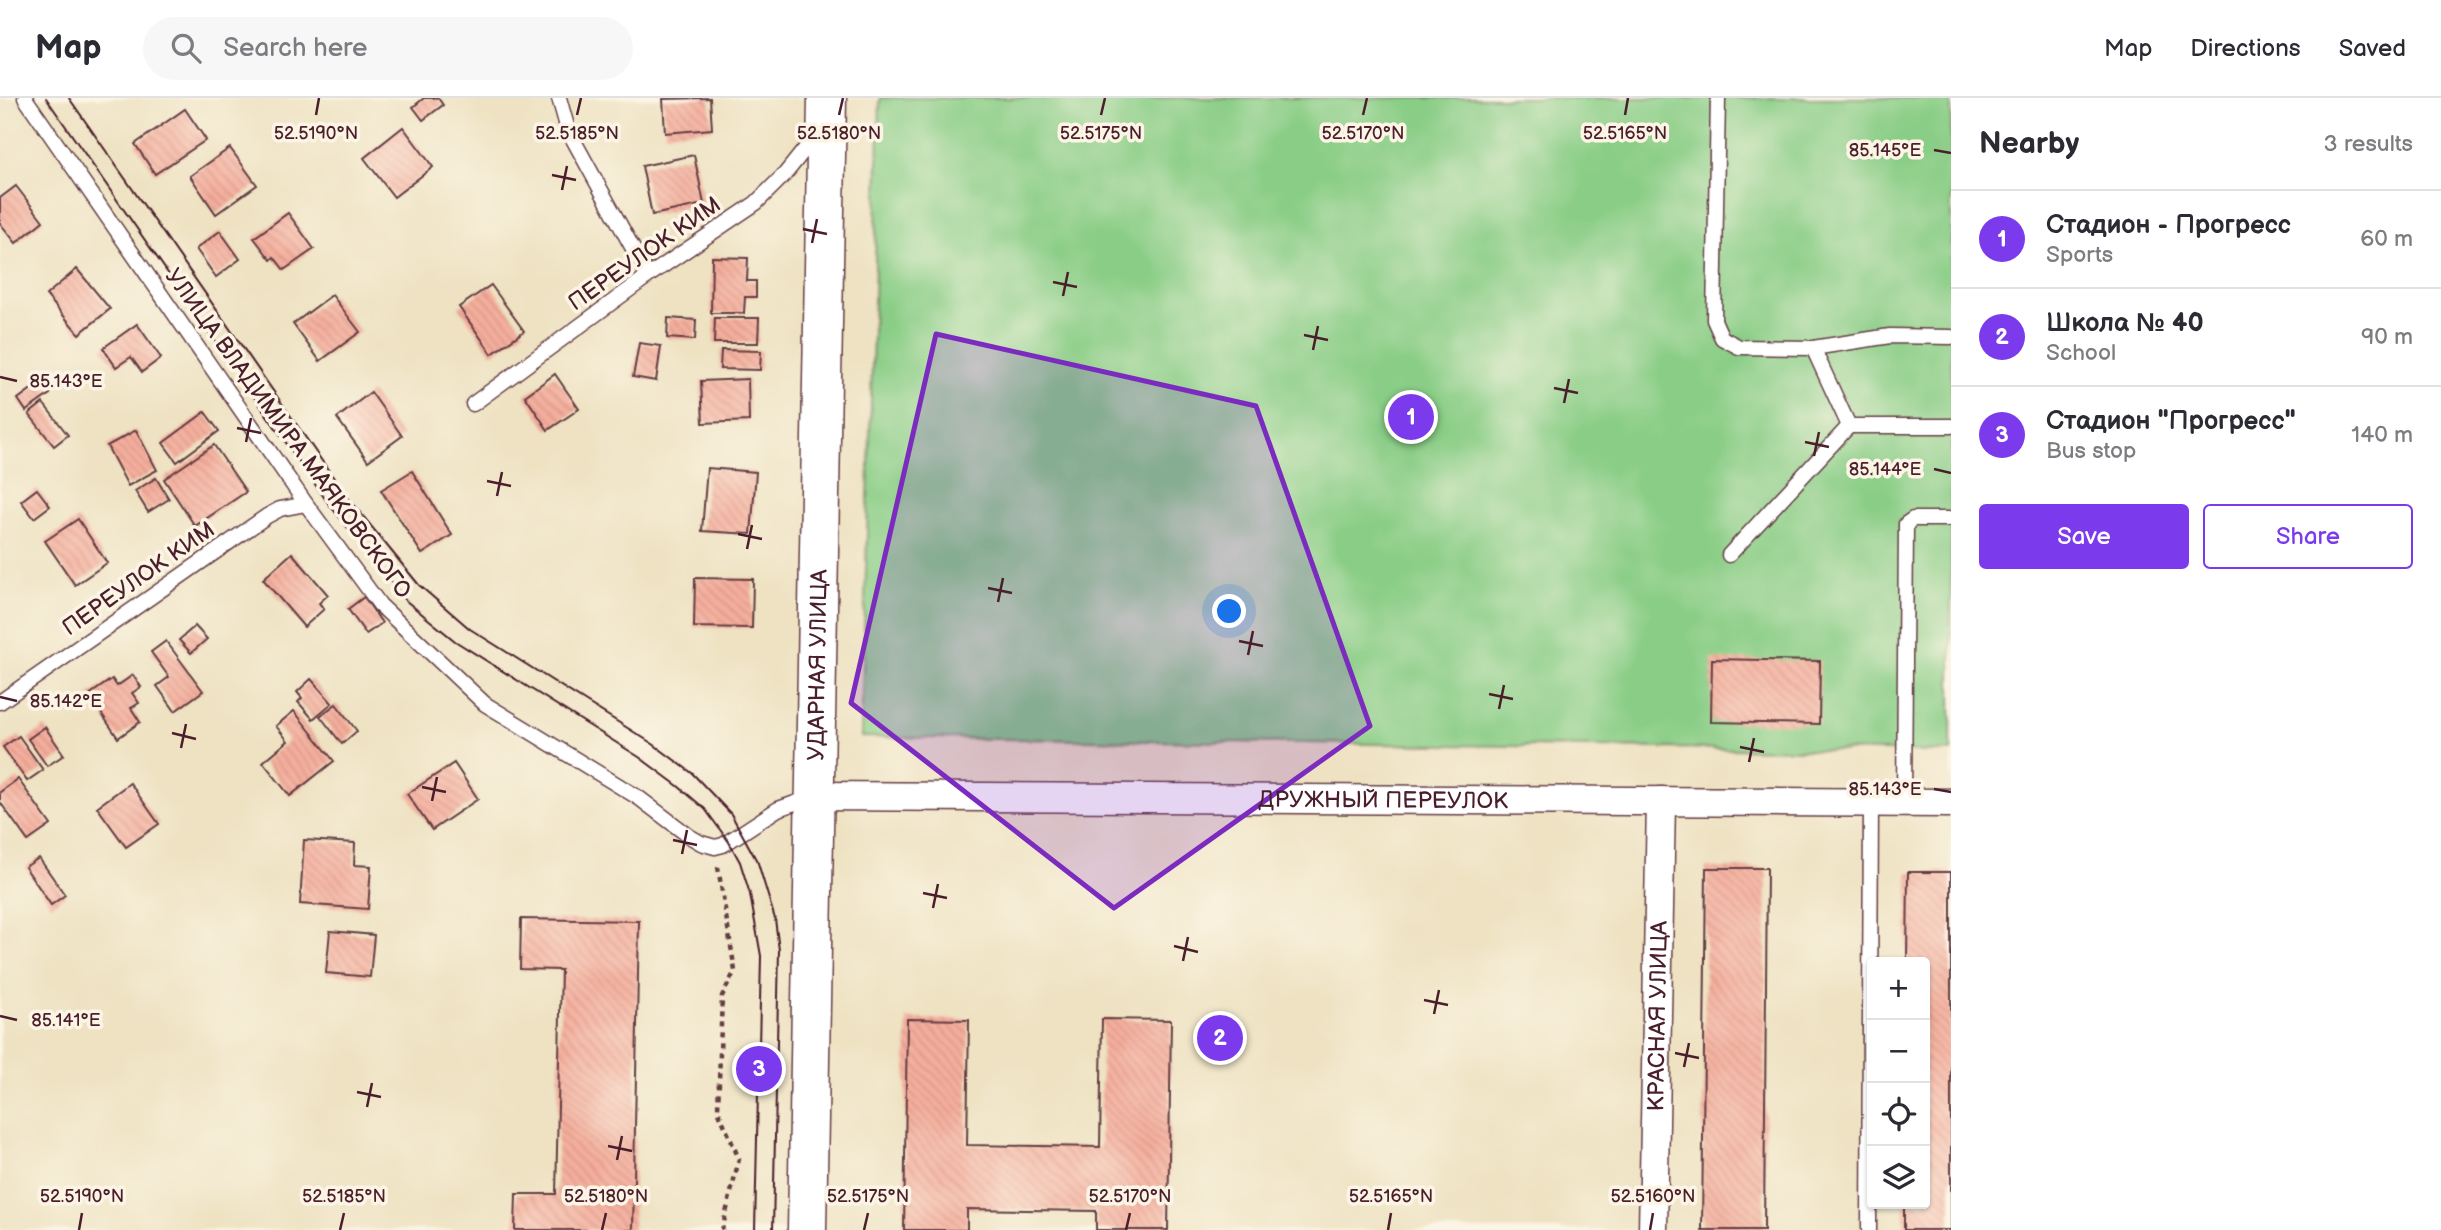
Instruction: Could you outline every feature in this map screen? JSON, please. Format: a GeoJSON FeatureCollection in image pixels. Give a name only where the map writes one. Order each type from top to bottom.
{"type":"FeatureCollection","features":[{"type":"Feature","properties":{"kind":"street","name":"УДАРНАЯ УЛИЦА"},"geometry":{"type":"LineString","coordinates":[[807,1230],[826,111]]}},
{"type":"Feature","properties":{"kind":"street","name":"ДРУЖНЫЙ ПЕРЕУЛОК"},"geometry":{"type":"LineString","coordinates":[[814,796],[1951,803]]}},
{"type":"Feature","properties":{"kind":"street","name":"КРАСНАЯ УЛИЦА"},"geometry":{"type":"LineString","coordinates":[[1654,1230],[1661,801]]}},
{"type":"Feature","properties":{"kind":"lane","name":"УЛИЦА ВЛАДИМИРА МАЯКОВСКОГО"},"geometry":{"type":"LineString","coordinates":[[25,98],[306,504],[380,605],[485,704],[639,798],[689,836],[715,847]]}},
{"type":"Feature","properties":{"kind":"lane"},"geometry":{"type":"LineString","coordinates":[[559,98],[568,130],[648,275]]}},
{"type":"Feature","properties":{"kind":"lane"},"geometry":{"type":"LineString","coordinates":[[1718,98],[1714,320],[1722,338],[1739,347],[1813,348],[1889,336],[1951,337]]}},
{"type":"Feature","properties":{"kind":"lane","name":"ПЕРЕУЛОК КИМ"},"geometry":{"type":"LineString","coordinates":[[473,404],[648,275],[756,203],[785,174],[826,111]]}},
{"type":"Feature","properties":{"kind":"lane"},"geometry":{"type":"LineString","coordinates":[[1813,348],[1849,426]]}},
{"type":"Feature","properties":{"kind":"lane"},"geometry":{"type":"LineString","coordinates":[[1729,555],[1849,426],[1951,426]]}},
{"type":"Feature","properties":{"kind":"lane","name":"ПЕРЕУЛОК КИМ"},"geometry":{"type":"LineString","coordinates":[[0,702],[267,516],[280,509],[306,504]]}},
{"type":"Feature","properties":{"kind":"lane"},"geometry":{"type":"LineString","coordinates":[[1904,803],[1906,524],[1913,519],[1951,519]]}},
{"type":"Feature","properties":{"kind":"lane"},"geometry":{"type":"LineString","coordinates":[[715,847],[729,842],[778,809],[814,796]]}},
{"type":"Feature","properties":{"kind":"lane"},"geometry":{"type":"LineString","coordinates":[[1869,1230],[1871,802]]}},
{"type":"Feature","properties":{"kind":"path"},"geometry":{"type":"LineString","coordinates":[[715,847],[736,971],[722,996],[718,1110],[739,1159],[722,1230]]}},
{"type":"Feature","properties":{"kind":"highlighted area"},"geometry":{"type":"Polygon","coordinates":[[[936,334],[1256,406],[1370,726],[1114,908],[851,703],[936,334]]]}},
{"type":"Feature","properties":{"kind":"green space"},"geometry":{"type":"Polygon","coordinates":[[[880,98],[1951,98],[1951,752],[861,737],[880,98]]]}},
{"type":"Feature","properties":{"kind":"building"},"geometry":{"type":"Polygon","coordinates":[[[424,98],[438,98],[443,105],[423,120],[413,107],[424,98]]]}},
{"type":"Feature","properties":{"kind":"building"},"geometry":{"type":"Polygon","coordinates":[[[710,98],[712,129],[665,133],[663,99],[710,98]]]}},
{"type":"Feature","properties":{"kind":"building"},"geometry":{"type":"Polygon","coordinates":[[[185,109],[206,140],[155,174],[135,144],[185,109]]]}},
{"type":"Feature","properties":{"kind":"building"},"geometry":{"type":"Polygon","coordinates":[[[403,127],[433,167],[394,197],[364,158],[403,127]]]}},
{"type":"Feature","properties":{"kind":"building"},"geometry":{"type":"Polygon","coordinates":[[[230,148],[257,185],[216,214],[190,176],[230,148]]]}},
{"type":"Feature","properties":{"kind":"building"},"geometry":{"type":"Polygon","coordinates":[[[694,155],[704,204],[652,215],[642,166],[694,155]]]}},
{"type":"Feature","properties":{"kind":"building"},"geometry":{"type":"Polygon","coordinates":[[[16,186],[43,221],[16,243],[0,223],[0,198],[16,186]]]}},
{"type":"Feature","properties":{"kind":"building"},"geometry":{"type":"Polygon","coordinates":[[[288,213],[314,249],[284,270],[274,257],[271,260],[254,238],[288,213]]]}},
{"type":"Feature","properties":{"kind":"building"},"geometry":{"type":"Polygon","coordinates":[[[220,231],[240,259],[216,277],[196,249],[220,231]]]}},
{"type":"Feature","properties":{"kind":"building"},"geometry":{"type":"Polygon","coordinates":[[[712,257],[748,258],[747,281],[756,281],[756,297],[745,297],[744,313],[711,313],[712,257]]]}},
{"type":"Feature","properties":{"kind":"building"},"geometry":{"type":"Polygon","coordinates":[[[77,269],[110,309],[79,334],[46,295],[77,269]]]}},
{"type":"Feature","properties":{"kind":"building"},"geometry":{"type":"Polygon","coordinates":[[[491,285],[524,331],[492,354],[459,307],[491,285]]]}},
{"type":"Feature","properties":{"kind":"building"},"geometry":{"type":"Polygon","coordinates":[[[332,295],[360,332],[320,361],[293,324],[332,295]]]}},
{"type":"Feature","properties":{"kind":"building"},"geometry":{"type":"Polygon","coordinates":[[[668,318],[696,320],[695,340],[667,338],[668,318]]]}},
{"type":"Feature","properties":{"kind":"building"},"geometry":{"type":"Polygon","coordinates":[[[715,318],[759,318],[758,343],[714,343],[715,318]]]}},
{"type":"Feature","properties":{"kind":"building"},"geometry":{"type":"Polygon","coordinates":[[[137,324],[161,358],[142,372],[131,357],[116,367],[103,348],[137,324]]]}},
{"type":"Feature","properties":{"kind":"building"},"geometry":{"type":"Polygon","coordinates":[[[639,343],[661,346],[656,381],[633,377],[639,343]]]}},
{"type":"Feature","properties":{"kind":"building"},"geometry":{"type":"Polygon","coordinates":[[[721,350],[761,351],[760,370],[720,369],[721,350]]]}},
{"type":"Feature","properties":{"kind":"building"},"geometry":{"type":"Polygon","coordinates":[[[555,374],[579,409],[548,430],[525,396],[555,374]]]}},
{"type":"Feature","properties":{"kind":"building"},"geometry":{"type":"Polygon","coordinates":[[[748,379],[749,421],[703,423],[701,381],[748,379]]]}},
{"type":"Feature","properties":{"kind":"building"},"geometry":{"type":"Polygon","coordinates":[[[41,382],[50,394],[26,411],[18,399],[41,382]]]}},
{"type":"Feature","properties":{"kind":"building"},"geometry":{"type":"Polygon","coordinates":[[[371,392],[402,436],[368,461],[337,418],[371,392]]]}},
{"type":"Feature","properties":{"kind":"building"},"geometry":{"type":"Polygon","coordinates":[[[43,403],[68,435],[54,446],[29,414],[43,403]]]}},
{"type":"Feature","properties":{"kind":"building"},"geometry":{"type":"Polygon","coordinates":[[[205,412],[219,431],[177,462],[163,443],[205,412]]]}},
{"type":"Feature","properties":{"kind":"building"},"geometry":{"type":"Polygon","coordinates":[[[136,430],[157,470],[128,486],[107,446],[136,430]]]}},
{"type":"Feature","properties":{"kind":"building"},"geometry":{"type":"Polygon","coordinates":[[[214,445],[246,492],[195,526],[164,479],[214,445]]]}},
{"type":"Feature","properties":{"kind":"building"},"geometry":{"type":"Polygon","coordinates":[[[707,468],[756,472],[751,534],[702,531],[707,468]]]}},
{"type":"Feature","properties":{"kind":"building"},"geometry":{"type":"Polygon","coordinates":[[[412,471],[452,535],[422,554],[381,490],[412,471]]]}},
{"type":"Feature","properties":{"kind":"building"},"geometry":{"type":"Polygon","coordinates":[[[156,478],[169,499],[148,512],[135,491],[156,478]]]}},
{"type":"Feature","properties":{"kind":"building"},"geometry":{"type":"Polygon","coordinates":[[[37,489],[50,506],[34,518],[21,501],[37,489]]]}},
{"type":"Feature","properties":{"kind":"building"},"geometry":{"type":"Polygon","coordinates":[[[78,519],[107,563],[75,585],[45,541],[78,519]]]}},
{"type":"Feature","properties":{"kind":"building"},"geometry":{"type":"Polygon","coordinates":[[[292,553],[328,595],[319,603],[324,609],[304,627],[263,579],[292,553]]]}},
{"type":"Feature","properties":{"kind":"building"},"geometry":{"type":"Polygon","coordinates":[[[695,578],[753,579],[752,628],[694,627],[695,578]]]}},
{"type":"Feature","properties":{"kind":"building"},"geometry":{"type":"Polygon","coordinates":[[[364,597],[382,623],[366,634],[348,609],[364,597]]]}},
{"type":"Feature","properties":{"kind":"building"},"geometry":{"type":"Polygon","coordinates":[[[195,626],[207,639],[191,653],[179,640],[195,626]]]}},
{"type":"Feature","properties":{"kind":"building"},"geometry":{"type":"Polygon","coordinates":[[[166,641],[203,691],[175,711],[157,686],[169,677],[151,652],[166,641]]]}},
{"type":"Feature","properties":{"kind":"building"},"geometry":{"type":"Polygon","coordinates":[[[1712,659],[1820,661],[1819,724],[1711,722],[1712,659]]]}},
{"type":"Feature","properties":{"kind":"building"},"geometry":{"type":"Polygon","coordinates":[[[133,675],[141,687],[132,693],[139,703],[131,708],[140,722],[118,738],[89,695],[112,679],[117,686],[133,675]]]}},
{"type":"Feature","properties":{"kind":"building"},"geometry":{"type":"Polygon","coordinates":[[[311,679],[332,703],[313,719],[298,702],[302,698],[297,692],[311,679]]]}},
{"type":"Feature","properties":{"kind":"building"},"geometry":{"type":"Polygon","coordinates":[[[336,704],[357,731],[342,744],[320,716],[336,704]]]}},
{"type":"Feature","properties":{"kind":"building"},"geometry":{"type":"Polygon","coordinates":[[[294,711],[334,761],[290,796],[263,762],[288,741],[276,726],[294,711]]]}},
{"type":"Feature","properties":{"kind":"building"},"geometry":{"type":"Polygon","coordinates":[[[45,727],[64,755],[47,766],[28,739],[45,727]]]}},
{"type":"Feature","properties":{"kind":"building"},"geometry":{"type":"Polygon","coordinates":[[[19,736],[43,770],[27,781],[3,747],[19,736]]]}},
{"type":"Feature","properties":{"kind":"building"},"geometry":{"type":"Polygon","coordinates":[[[454,763],[478,799],[432,830],[407,794],[454,763]]]}},
{"type":"Feature","properties":{"kind":"building"},"geometry":{"type":"Polygon","coordinates":[[[18,779],[51,825],[28,841],[0,802],[0,792],[18,779]]]}},
{"type":"Feature","properties":{"kind":"building"},"geometry":{"type":"Polygon","coordinates":[[[130,783],[159,824],[126,847],[97,807],[130,783]]]}},
{"type":"Feature","properties":{"kind":"building"},"geometry":{"type":"Polygon","coordinates":[[[304,840],[355,843],[354,865],[371,866],[368,909],[300,904],[304,840]]]}},
{"type":"Feature","properties":{"kind":"building"},"geometry":{"type":"Polygon","coordinates":[[[39,858],[65,895],[51,905],[25,867],[39,858]]]}},
{"type":"Feature","properties":{"kind":"building"},"geometry":{"type":"Polygon","coordinates":[[[1706,868],[1767,868],[1764,1230],[1702,1230],[1706,868]]]}},
{"type":"Feature","properties":{"kind":"building"},"geometry":{"type":"Polygon","coordinates":[[[1908,872],[1951,872],[1951,1230],[1904,1230],[1904,1209],[1930,1209],[1930,957],[1907,957],[1908,872]]]}},
{"type":"Feature","properties":{"kind":"building"},"geometry":{"type":"Polygon","coordinates":[[[521,919],[639,921],[633,1230],[515,1230],[516,1194],[556,1194],[561,970],[520,969],[521,919]]]}},
{"type":"Feature","properties":{"kind":"building"},"geometry":{"type":"Polygon","coordinates":[[[330,931],[374,935],[370,977],[326,973],[330,931]]]}},
{"type":"Feature","properties":{"kind":"building"},"geometry":{"type":"Polygon","coordinates":[[[907,1019],[969,1020],[967,1145],[1100,1147],[1102,1019],[1171,1020],[1168,1230],[1096,1230],[1096,1211],[967,1209],[967,1230],[904,1230],[907,1019]]]}},
{"type":"Feature","properties":{"kind":"tram line"},"geometry":{"type":"LineString","coordinates":[[46,98],[328,503],[405,600],[455,641],[639,757],[678,786],[705,809],[729,842],[740,862],[750,894],[761,956],[755,1230]]}},
{"type":"Feature","properties":{"kind":"tram line"},"geometry":{"type":"LineString","coordinates":[[69,98],[345,494],[419,585],[470,629],[653,744],[692,773],[731,814],[758,863],[775,919],[779,950],[773,1230]]}},
{"type":"Feature","properties":{"kind":"place","name":"Стадион - Прогресс"},"geometry":{"type":"Point","coordinates":[1411,417]}},
{"type":"Feature","properties":{"kind":"place","name":"Школа № 40"},"geometry":{"type":"Point","coordinates":[1220,1038]}},
{"type":"Feature","properties":{"kind":"place","name":"Стадион \"Прогресс\""},"geometry":{"type":"Point","coordinates":[759,1069]}}]}
